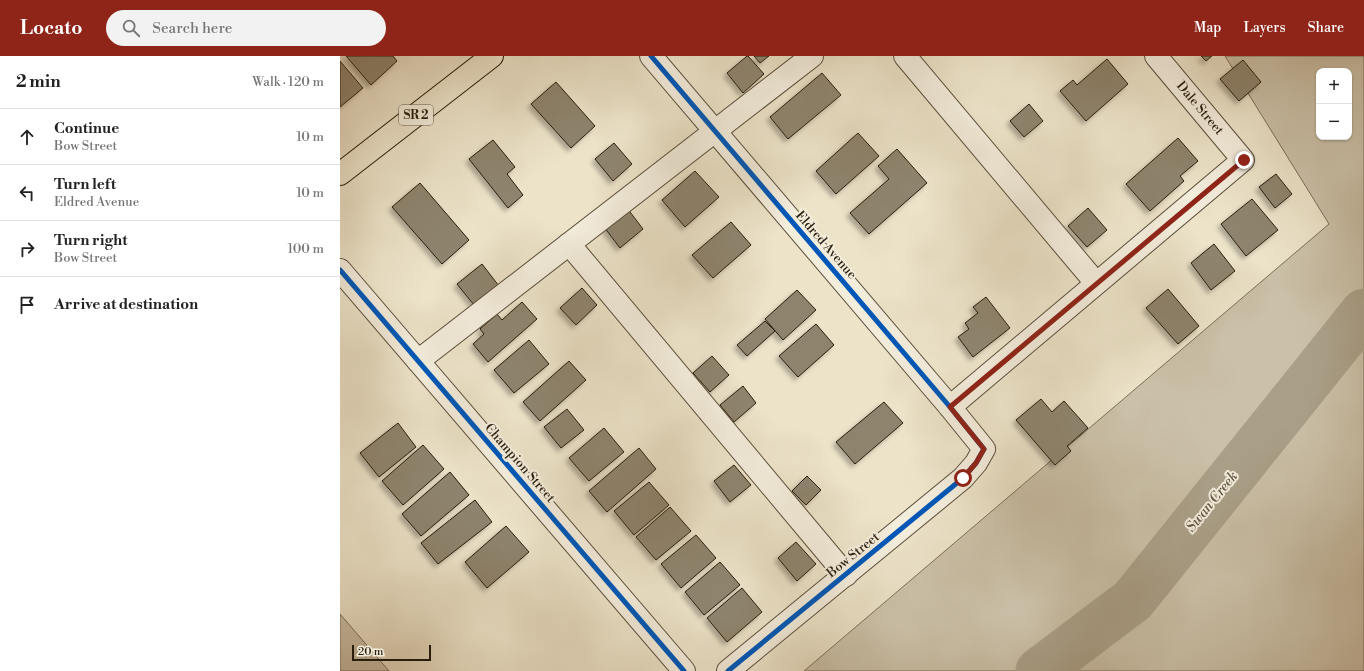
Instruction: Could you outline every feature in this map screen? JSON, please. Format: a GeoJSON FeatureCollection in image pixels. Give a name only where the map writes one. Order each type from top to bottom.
{"type":"FeatureCollection","features":[{"type":"Feature","properties":{"kind":"main road","name":"SR 2"},"geometry":{"type":"LineString","coordinates":[[340,174],[492,56]]}},
{"type":"Feature","properties":{"kind":"street","name":"Eldred Avenue"},"geometry":{"type":"LineString","coordinates":[[651,56],[950,407],[984,449]]}},
{"type":"Feature","properties":{"kind":"street"},"geometry":{"type":"LineString","coordinates":[[418,361],[812,56]]}},
{"type":"Feature","properties":{"kind":"street"},"geometry":{"type":"LineString","coordinates":[[905,56],[1096,283],[950,407]]}},
{"type":"Feature","properties":{"kind":"street","name":"Dale Street"},"geometry":{"type":"LineString","coordinates":[[1096,283],[1244,160],[1156,56]]}},
{"type":"Feature","properties":{"kind":"street"},"geometry":{"type":"LineString","coordinates":[[569,244],[846,575]]}},
{"type":"Feature","properties":{"kind":"street","name":"Champion Street"},"geometry":{"type":"LineString","coordinates":[[340,270],[684,671]]}},
{"type":"Feature","properties":{"kind":"street","name":"Bow Street"},"geometry":{"type":"LineString","coordinates":[[728,671],[963,478],[976,463],[984,449]]}},
{"type":"Feature","properties":{"kind":"shaded area"},"geometry":{"type":"Polygon","coordinates":[[[1225,56],[1364,56],[1364,671],[804,671],[1329,224],[1225,56]]]}},
{"type":"Feature","properties":{"kind":"shaded area"},"geometry":{"type":"Polygon","coordinates":[[[340,614],[389,671],[340,671],[340,614]]]}},
{"type":"Feature","properties":{"kind":"building"},"geometry":{"type":"Polygon","coordinates":[[[346,56],[393,56],[397,61],[371,85],[346,56]]]}},
{"type":"Feature","properties":{"kind":"building"},"geometry":{"type":"Polygon","coordinates":[[[747,56],[764,74],[743,93],[727,73],[747,56]]]}},
{"type":"Feature","properties":{"kind":"building"},"geometry":{"type":"Polygon","coordinates":[[[754,56],[769,56],[760,63],[754,56]]]}},
{"type":"Feature","properties":{"kind":"building"},"geometry":{"type":"Polygon","coordinates":[[[1201,56],[1212,56],[1206,61],[1201,56]]]}},
{"type":"Feature","properties":{"kind":"building"},"geometry":{"type":"Polygon","coordinates":[[[1107,59],[1128,84],[1086,121],[1060,91],[1073,80],[1077,85],[1107,59]]]}},
{"type":"Feature","properties":{"kind":"building"},"geometry":{"type":"Polygon","coordinates":[[[1243,60],[1261,82],[1239,101],[1220,79],[1243,60]]]}},
{"type":"Feature","properties":{"kind":"building"},"geometry":{"type":"Polygon","coordinates":[[[340,61],[363,88],[340,107],[340,61]]]}},
{"type":"Feature","properties":{"kind":"building"},"geometry":{"type":"Polygon","coordinates":[[[822,73],[841,95],[788,139],[770,117],[822,73]]]}},
{"type":"Feature","properties":{"kind":"building"},"geometry":{"type":"Polygon","coordinates":[[[556,82],[595,126],[571,148],[531,104],[556,82]]]}},
{"type":"Feature","properties":{"kind":"building"},"geometry":{"type":"Polygon","coordinates":[[[1029,104],[1043,121],[1024,137],[1010,121],[1029,104]]]}},
{"type":"Feature","properties":{"kind":"building"},"geometry":{"type":"Polygon","coordinates":[[[858,133],[879,156],[836,194],[816,171],[858,133]]]}},
{"type":"Feature","properties":{"kind":"building"},"geometry":{"type":"Polygon","coordinates":[[[1178,138],[1198,161],[1180,176],[1184,181],[1150,211],[1126,184],[1178,138]]]}},
{"type":"Feature","properties":{"kind":"building"},"geometry":{"type":"Polygon","coordinates":[[[493,140],[515,167],[507,174],[523,195],[508,208],[469,159],[493,140]]]}},
{"type":"Feature","properties":{"kind":"building"},"geometry":{"type":"Polygon","coordinates":[[[614,143],[632,164],[613,181],[595,159],[614,143]]]}},
{"type":"Feature","properties":{"kind":"building"},"geometry":{"type":"Polygon","coordinates":[[[897,149],[927,183],[869,234],[850,213],[889,179],[878,166],[897,149]]]}},
{"type":"Feature","properties":{"kind":"building"},"geometry":{"type":"Polygon","coordinates":[[[695,171],[719,197],[685,227],[662,200],[695,171]]]}},
{"type":"Feature","properties":{"kind":"building"},"geometry":{"type":"Polygon","coordinates":[[[1276,174],[1292,194],[1275,208],[1259,187],[1276,174]]]}},
{"type":"Feature","properties":{"kind":"building"},"geometry":{"type":"Polygon","coordinates":[[[420,183],[469,240],[442,264],[392,207],[420,183]]]}},
{"type":"Feature","properties":{"kind":"building"},"geometry":{"type":"Polygon","coordinates":[[[1252,199],[1278,230],[1246,256],[1221,224],[1252,199]]]}},
{"type":"Feature","properties":{"kind":"building"},"geometry":{"type":"Polygon","coordinates":[[[627,208],[643,229],[620,248],[604,227],[627,208]]]}},
{"type":"Feature","properties":{"kind":"building"},"geometry":{"type":"Polygon","coordinates":[[[1088,208],[1107,230],[1087,247],[1068,226],[1088,208]]]}},
{"type":"Feature","properties":{"kind":"building"},"geometry":{"type":"Polygon","coordinates":[[[731,222],[751,245],[713,278],[692,255],[731,222]]]}},
{"type":"Feature","properties":{"kind":"building"},"geometry":{"type":"Polygon","coordinates":[[[1214,244],[1235,271],[1211,290],[1191,263],[1214,244]]]}},
{"type":"Feature","properties":{"kind":"building"},"geometry":{"type":"Polygon","coordinates":[[[482,264],[499,286],[474,305],[457,284],[482,264]]]}},
{"type":"Feature","properties":{"kind":"building"},"geometry":{"type":"Polygon","coordinates":[[[582,288],[597,305],[576,325],[560,308],[582,288]]]}},
{"type":"Feature","properties":{"kind":"building"},"geometry":{"type":"Polygon","coordinates":[[[1168,289],[1199,326],[1178,344],[1146,308],[1168,289]]]}},
{"type":"Feature","properties":{"kind":"building"},"geometry":{"type":"Polygon","coordinates":[[[797,290],[816,310],[783,340],[765,319],[797,290]]]}},
{"type":"Feature","properties":{"kind":"building"},"geometry":{"type":"Polygon","coordinates":[[[986,297],[1010,328],[973,357],[958,337],[969,329],[965,323],[978,313],[973,307],[986,297]]]}},
{"type":"Feature","properties":{"kind":"building"},"geometry":{"type":"Polygon","coordinates":[[[522,302],[537,319],[488,362],[473,344],[484,334],[480,329],[497,314],[502,320],[522,302]]]}},
{"type":"Feature","properties":{"kind":"building"},"geometry":{"type":"Polygon","coordinates":[[[765,321],[775,331],[747,356],[737,345],[765,321]]]}},
{"type":"Feature","properties":{"kind":"building"},"geometry":{"type":"Polygon","coordinates":[[[816,324],[834,345],[798,377],[779,356],[816,324]]]}},
{"type":"Feature","properties":{"kind":"building"},"geometry":{"type":"Polygon","coordinates":[[[529,340],[549,364],[514,393],[494,370],[529,340]]]}},
{"type":"Feature","properties":{"kind":"building"},"geometry":{"type":"Polygon","coordinates":[[[712,356],[729,375],[710,392],[693,373],[712,356]]]}},
{"type":"Feature","properties":{"kind":"building"},"geometry":{"type":"Polygon","coordinates":[[[569,361],[586,380],[540,421],[523,402],[569,361]]]}},
{"type":"Feature","properties":{"kind":"building"},"geometry":{"type":"Polygon","coordinates":[[[743,386],[756,403],[734,422],[720,405],[743,386]]]}},
{"type":"Feature","properties":{"kind":"building"},"geometry":{"type":"Polygon","coordinates":[[[1041,399],[1052,412],[1064,401],[1088,428],[1067,446],[1071,451],[1055,465],[1016,420],[1041,399]]]}},
{"type":"Feature","properties":{"kind":"building"},"geometry":{"type":"Polygon","coordinates":[[[884,402],[903,423],[855,464],[836,442],[884,402]]]}},
{"type":"Feature","properties":{"kind":"building"},"geometry":{"type":"Polygon","coordinates":[[[567,409],[584,430],[561,448],[544,427],[567,409]]]}},
{"type":"Feature","properties":{"kind":"building"},"geometry":{"type":"Polygon","coordinates":[[[398,423],[416,447],[379,477],[360,453],[398,423]]]}},
{"type":"Feature","properties":{"kind":"building"},"geometry":{"type":"Polygon","coordinates":[[[604,428],[624,452],[589,481],[569,458],[604,428]]]}},
{"type":"Feature","properties":{"kind":"building"},"geometry":{"type":"Polygon","coordinates":[[[423,445],[444,469],[403,505],[382,481],[423,445]]]}},
{"type":"Feature","properties":{"kind":"building"},"geometry":{"type":"Polygon","coordinates":[[[639,448],[656,469],[607,512],[589,491],[639,448]]]}},
{"type":"Feature","properties":{"kind":"building"},"geometry":{"type":"Polygon","coordinates":[[[734,465],[751,485],[730,502],[714,481],[734,465]]]}},
{"type":"Feature","properties":{"kind":"building"},"geometry":{"type":"Polygon","coordinates":[[[450,472],[469,495],[421,536],[402,514],[450,472]]]}},
{"type":"Feature","properties":{"kind":"building"},"geometry":{"type":"Polygon","coordinates":[[[807,476],[821,490],[806,505],[792,491],[807,476]]]}},
{"type":"Feature","properties":{"kind":"building"},"geometry":{"type":"Polygon","coordinates":[[[649,482],[669,505],[634,535],[614,511],[649,482]]]}},
{"type":"Feature","properties":{"kind":"building"},"geometry":{"type":"Polygon","coordinates":[[[475,500],[492,522],[438,564],[421,543],[475,500]]]}},
{"type":"Feature","properties":{"kind":"building"},"geometry":{"type":"Polygon","coordinates":[[[670,507],[691,531],[656,560],[636,537],[670,507]]]}},
{"type":"Feature","properties":{"kind":"building"},"geometry":{"type":"Polygon","coordinates":[[[506,526],[529,552],[487,588],[465,562],[506,526]]]}},
{"type":"Feature","properties":{"kind":"building"},"geometry":{"type":"Polygon","coordinates":[[[696,535],[716,558],[681,588],[661,564],[696,535]]]}},
{"type":"Feature","properties":{"kind":"building"},"geometry":{"type":"Polygon","coordinates":[[[796,542],[816,564],[797,581],[778,558],[796,542]]]}},
{"type":"Feature","properties":{"kind":"building"},"geometry":{"type":"Polygon","coordinates":[[[720,562],[740,585],[704,615],[685,592],[720,562]]]}},
{"type":"Feature","properties":{"kind":"building"},"geometry":{"type":"Polygon","coordinates":[[[742,588],[762,612],[727,642],[707,618],[742,588]]]}},
{"type":"Feature","properties":{"kind":"waterway","name":"Swan Creek"},"geometry":{"type":"LineString","coordinates":[[1039,671],[1133,600],[1364,312]]}},
{"type":"Feature","properties":{"kind":"cycle path"},"geometry":{"type":"LineString","coordinates":[[651,56],[950,407],[984,449],[976,463],[963,478],[728,671]]}},
{"type":"Feature","properties":{"kind":"cycle path"},"geometry":{"type":"LineString","coordinates":[[340,270],[684,671]]}},
{"type":"Feature","properties":{"kind":"route"},"geometry":{"type":"LineString","coordinates":[[963,478],[976,463],[984,449],[950,407],[1244,160]]}}]}
